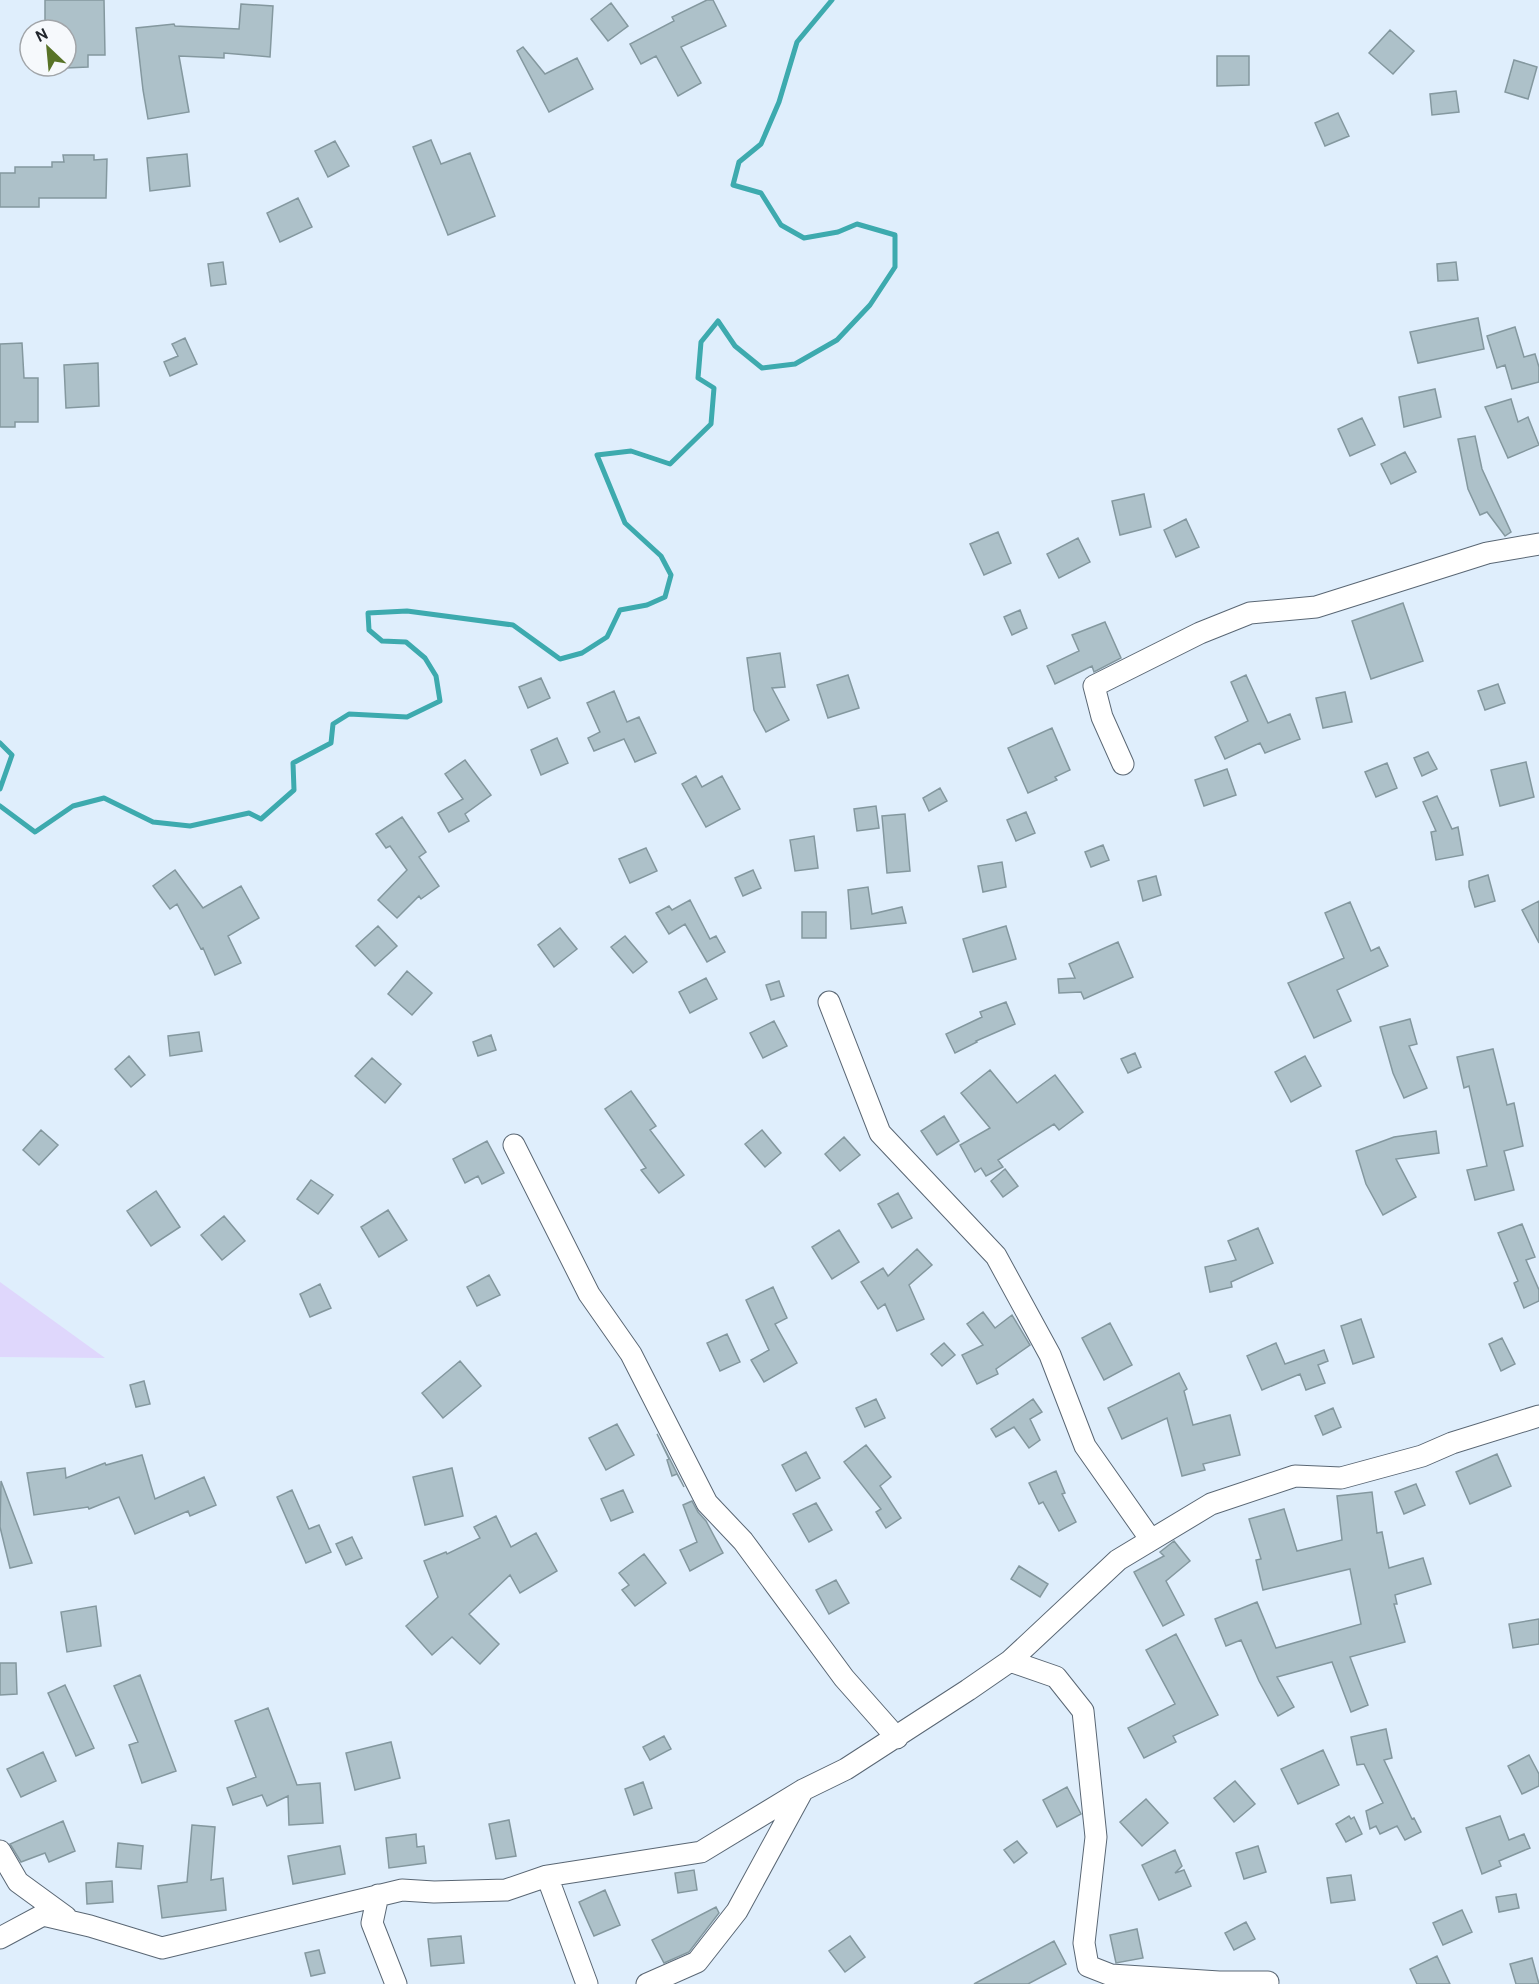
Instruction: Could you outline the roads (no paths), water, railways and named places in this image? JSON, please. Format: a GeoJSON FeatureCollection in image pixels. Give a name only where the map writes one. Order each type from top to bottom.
{"type":"FeatureCollection","features":[{"type":"Feature","properties":{"kind":"street"},"geometry":{"type":"LineString","coordinates":[[1123,764],[1102,717],[1094,686],[1200,633],[1250,613],[1316,607],[1487,553],[1539,544]]}},
{"type":"Feature","properties":{"kind":"street"},"geometry":{"type":"LineString","coordinates":[[830,1002],[880,1133],[996,1256],[1050,1355],[1085,1446],[1151,1540]]}},
{"type":"Feature","properties":{"kind":"street"},"geometry":{"type":"LineString","coordinates":[[514,1145],[589,1294],[631,1354],[707,1503],[742,1541],[844,1678],[897,1738]]}},
{"type":"Feature","properties":{"kind":"street"},"geometry":{"type":"LineString","coordinates":[[0,1938],[43,1915],[162,1948],[402,1890],[434,1892],[506,1890],[547,1876],[701,1852],[803,1790],[846,1769],[897,1738],[1010,1661],[1118,1560],[1211,1504],[1295,1476],[1341,1479],[1422,1456],[1452,1443],[1539,1416]]}},
{"type":"Feature","properties":{"kind":"street"},"geometry":{"type":"LineString","coordinates":[[1010,1661],[1056,1677],[1083,1711],[1096,1837],[1084,1943],[1088,1966],[1112,1974],[1220,1982],[1268,1982]]}},
{"type":"Feature","properties":{"kind":"street"},"geometry":{"type":"LineString","coordinates":[[647,1984],[697,1962],[737,1911],[803,1790]]}},
{"type":"Feature","properties":{"kind":"street"},"geometry":{"type":"LineString","coordinates":[[0,1851],[18,1882],[72,1922]]}},
{"type":"Feature","properties":{"kind":"street"},"geometry":{"type":"LineString","coordinates":[[547,1876],[587,1984]]}},
{"type":"Feature","properties":{"kind":"street"},"geometry":{"type":"LineString","coordinates":[[378,1895],[372,1923],[396,1984]]}},
{"type":"Feature","properties":{"kind":"waterway"},"geometry":{"type":"LineString","coordinates":[[0,806],[35,832],[73,806],[104,798],[153,822],[190,826],[249,813],[261,819],[294,790],[293,763],[331,743],[333,724],[349,714],[407,717],[440,701],[436,676],[425,658],[406,642],[382,641],[369,630],[368,613],[407,611],[513,625],[560,659],[582,653],[607,637],[620,610],[647,605],[665,597],[671,575],[661,556],[625,523],[597,455],[631,451],[670,464],[711,424],[714,388],[698,378],[701,342],[718,321],[735,346],[762,368],[795,364],[837,340],[870,305],[895,267],[895,235],[857,224],[838,232],[804,238],[781,225],[761,193],[733,185],[739,162],[761,144],[779,102],[797,42],[832,0]]}},
{"type":"Feature","properties":{"kind":"waterway"},"geometry":{"type":"LineString","coordinates":[[0,743],[12,755],[0,789]]}}]}
